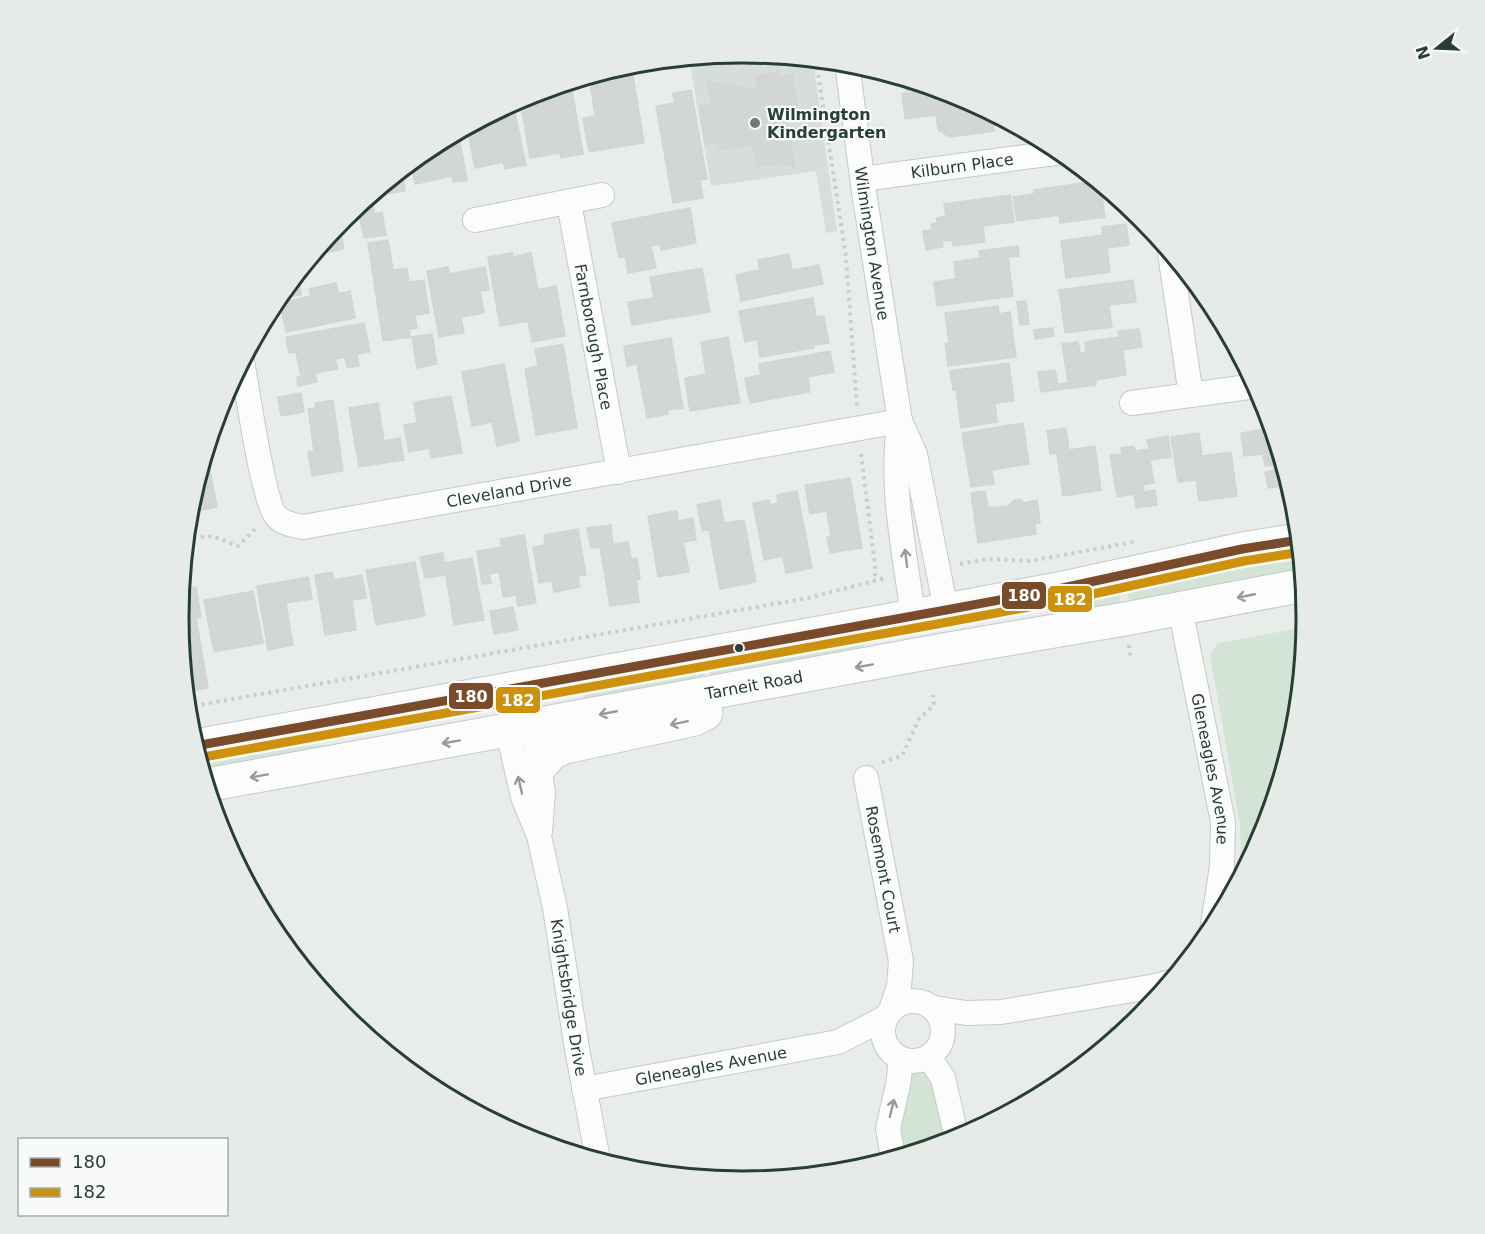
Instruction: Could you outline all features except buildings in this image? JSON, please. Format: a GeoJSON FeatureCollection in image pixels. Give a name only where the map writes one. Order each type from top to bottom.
{"type":"FeatureCollection","features":[{"type":"Feature","properties":{"kind":"main road","name":"Tarneit Road"},"geometry":{"type":"LineString","coordinates":[[214,784],[749,687],[937,633],[1058,589],[1242,549],[1291,541]]}},
{"type":"Feature","properties":{"kind":"main road"},"geometry":{"type":"LineString","coordinates":[[203,744],[913,616],[921,624],[937,633],[1040,624],[1094,625],[1295,587]]}},
{"type":"Feature","properties":{"kind":"main road"},"geometry":{"type":"LineString","coordinates":[[539,768],[552,753],[565,747],[695,719],[749,687]]}},
{"type":"Feature","properties":{"kind":"main road"},"geometry":{"type":"LineString","coordinates":[[511,689],[520,729]]}},
{"type":"Feature","properties":{"kind":"street","name":"Wilmington Avenue"},"geometry":{"type":"LineString","coordinates":[[848,74],[900,421],[915,454],[938,567],[937,633]]}},
{"type":"Feature","properties":{"kind":"street","name":"Kilburn Place"},"geometry":{"type":"LineString","coordinates":[[863,178],[1047,154]]}},
{"type":"Feature","properties":{"kind":"street"},"geometry":{"type":"LineString","coordinates":[[475,220],[602,195]]}},
{"type":"Feature","properties":{"kind":"street","name":"Farnborough Place"},"geometry":{"type":"LineString","coordinates":[[569,203],[619,472]]}},
{"type":"Feature","properties":{"kind":"street"},"geometry":{"type":"LineString","coordinates":[[1172,268],[1191,395]]}},
{"type":"Feature","properties":{"kind":"street"},"geometry":{"type":"LineString","coordinates":[[245,375],[264,480],[273,511]]}},
{"type":"Feature","properties":{"kind":"street"},"geometry":{"type":"LineString","coordinates":[[1132,403],[1246,387]]}},
{"type":"Feature","properties":{"kind":"street","name":"Wilmington Avenue"},"geometry":{"type":"LineString","coordinates":[[900,421],[896,440],[899,504],[913,616]]}},
{"type":"Feature","properties":{"kind":"street","name":"Cleveland Drive"},"geometry":{"type":"LineString","coordinates":[[273,511],[277,517],[292,525],[315,526],[900,421]]}},
{"type":"Feature","properties":{"kind":"street"},"geometry":{"type":"LineString","coordinates":[[899,504],[925,499]]}},
{"type":"Feature","properties":{"kind":"street","name":"Gleneagles Avenue"},"geometry":{"type":"LineString","coordinates":[[1180,608],[1222,822],[1222,866],[1216,903]]}},
{"type":"Feature","properties":{"kind":"street","name":"Knightsbridge Drive"},"geometry":{"type":"LineString","coordinates":[[520,729],[539,768],[543,793],[539,836]]}},
{"type":"Feature","properties":{"kind":"street","name":"Knightsbridge Drive"},"geometry":{"type":"LineString","coordinates":[[520,729],[523,797],[539,836],[561,936],[584,1089],[596,1151]]}},
{"type":"Feature","properties":{"kind":"street","name":"Rosemont Court"},"geometry":{"type":"LineString","coordinates":[[866,777],[901,961],[899,986],[888,1014]]}},
{"type":"Feature","properties":{"kind":"street","name":"Rosemont Court"},"geometry":{"type":"LineString","coordinates":[[901,961],[930,1006]]}},
{"type":"Feature","properties":{"kind":"street"},"geometry":{"type":"LineString","coordinates":[[1001,1012],[935,1050],[910,1061],[897,1056],[883,1037],[883,1027],[888,1014],[898,1004],[908,1000],[917,1000],[930,1006],[966,1013],[1001,1012],[1155,986]]}},
{"type":"Feature","properties":{"kind":"street"},"geometry":{"type":"LineString","coordinates":[[930,1006],[943,1024],[944,1034],[935,1050],[955,1129]]}},
{"type":"Feature","properties":{"kind":"street","name":"Gleneagles Avenue"},"geometry":{"type":"LineString","coordinates":[[838,1042],[888,1014]]}},
{"type":"Feature","properties":{"kind":"street","name":"Gleneagles Avenue"},"geometry":{"type":"LineString","coordinates":[[584,1089],[838,1042],[867,1046],[897,1056]]}},
{"type":"Feature","properties":{"kind":"street"},"geometry":{"type":"LineString","coordinates":[[892,1150],[888,1128],[898,1085],[897,1056]]}},
{"type":"Feature","properties":{"kind":"path"},"geometry":{"type":"LineString","coordinates":[[817,68],[846,257],[857,411]]}},
{"type":"Feature","properties":{"kind":"path"},"geometry":{"type":"LineString","coordinates":[[861,454],[875,581]]}},
{"type":"Feature","properties":{"kind":"path"},"geometry":{"type":"LineString","coordinates":[[194,538],[212,536],[238,546],[273,511]]}},
{"type":"Feature","properties":{"kind":"path"},"geometry":{"type":"LineString","coordinates":[[938,567],[988,559],[1030,561],[1137,541]]}},
{"type":"Feature","properties":{"kind":"path"},"geometry":{"type":"LineString","coordinates":[[196,705],[808,598],[907,573]]}},
{"type":"Feature","properties":{"kind":"path"},"geometry":{"type":"LineString","coordinates":[[866,777],[878,764],[902,756],[919,719],[934,705],[933,695]]}},
{"type":"Feature","properties":{"kind":"shaded area"},"geometry":{"type":"Polygon","coordinates":[[[742,63],[814,68],[837,231],[826,233],[816,171],[711,186],[690,66],[742,63]]]}},
{"type":"Feature","properties":{"kind":"green space"},"geometry":{"type":"Polygon","coordinates":[[[1293,554],[1294,575],[1130,605],[1126,585],[1293,554]]]}},
{"type":"Feature","properties":{"kind":"green space"},"geometry":{"type":"Polygon","coordinates":[[[1119,587],[1121,606],[1055,609],[1054,600],[1119,587]]]}},
{"type":"Feature","properties":{"kind":"green space"},"geometry":{"type":"Polygon","coordinates":[[[1296,629],[1292,689],[1278,760],[1267,795],[1239,861],[1240,825],[1210,655],[1218,643],[1296,629]]]}},
{"type":"Feature","properties":{"kind":"green space"},"geometry":{"type":"Polygon","coordinates":[[[862,640],[866,657],[710,678],[710,667],[862,640]]]}},
{"type":"Feature","properties":{"kind":"green space"},"geometry":{"type":"Polygon","coordinates":[[[703,668],[706,688],[586,710],[583,690],[703,668]]]}},
{"type":"Feature","properties":{"kind":"green space"},"geometry":{"type":"Polygon","coordinates":[[[343,744],[212,777],[207,759],[267,748],[343,744]]]}},
{"type":"Feature","properties":{"kind":"green space"},"geometry":{"type":"Polygon","coordinates":[[[930,1066],[946,1133],[900,1148],[897,1132],[911,1071],[930,1066]]]}},
{"type":"Feature","properties":{"kind":"transit line","name":"180"},"geometry":{"type":"LineString","coordinates":[[203,744],[946,610],[1058,589],[1242,549],[1291,541]]}},
{"type":"Feature","properties":{"kind":"transit line","name":"182"},"geometry":{"type":"LineString","coordinates":[[206,757],[1061,601],[1244,561],[1293,553]]}},
{"type":"Feature","properties":{"kind":"place","name":"Wilmington Kindergarten"},"geometry":{"type":"Point","coordinates":[755,123]}}]}
